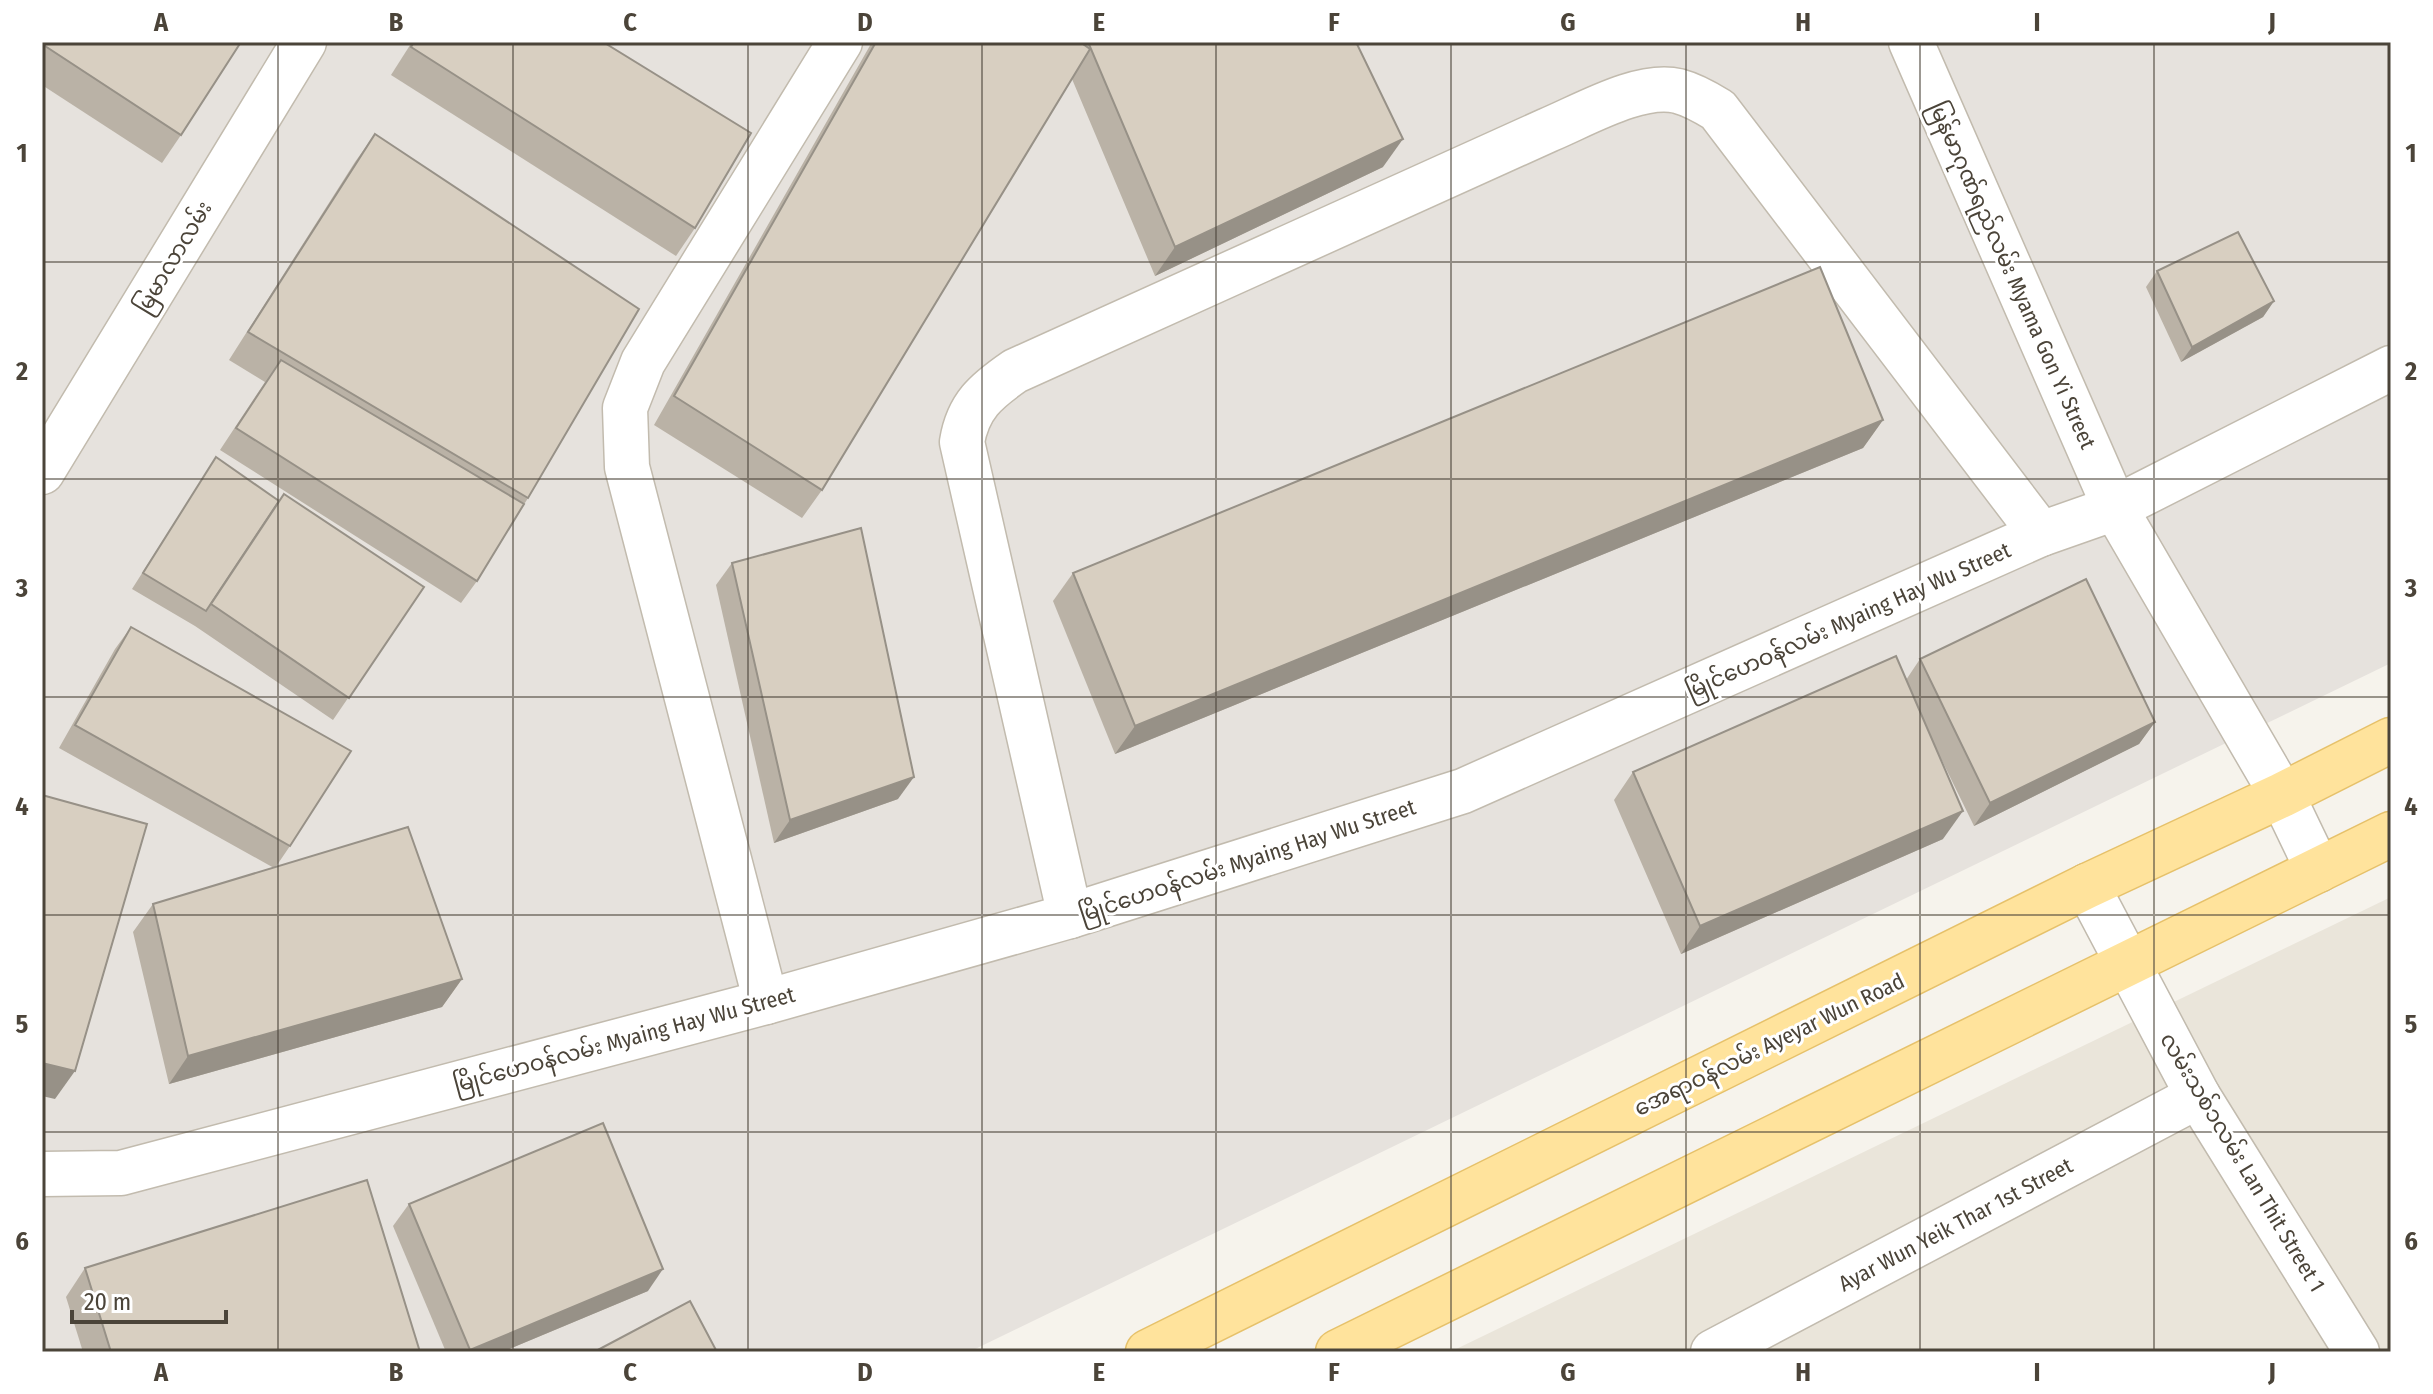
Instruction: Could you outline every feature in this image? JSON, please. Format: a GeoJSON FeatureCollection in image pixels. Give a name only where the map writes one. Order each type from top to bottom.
{"type":"FeatureCollection","features":[{"type":"Feature","properties":{"kind":"main road","name":"အေရာဝန်လမ်း Ayeyar Wun Road"},"geometry":{"type":"LineString","coordinates":[[1148,1352],[2087,886],[2391,740]]}},
{"type":"Feature","properties":{"kind":"main road"},"geometry":{"type":"LineString","coordinates":[[1338,1352],[2391,834]]}},
{"type":"Feature","properties":{"kind":"street","name":"မြမာလာလမ်း"},"geometry":{"type":"LineString","coordinates":[[42,472],[304,42]]}},
{"type":"Feature","properties":{"kind":"street"},"geometry":{"type":"LineString","coordinates":[[766,1002],[627,467],[625,408],[643,362],[840,42]]}},
{"type":"Feature","properties":{"kind":"street","name":"မြန်မာဂုဏ်ရည်လမ်း Myama Gon Yi Street"},"geometry":{"type":"LineString","coordinates":[[1911,42],[2115,508],[2282,795],[2318,870]]}},
{"type":"Feature","properties":{"kind":"street"},"geometry":{"type":"LineString","coordinates":[[1070,916],[962,442],[965,424],[977,402],[994,385],[1015,371],[1636,93],[1655,89],[1677,91],[1696,97],[1718,110],[2041,534]]}},
{"type":"Feature","properties":{"kind":"street","name":"မြိုင်ဟေဝန်လမ်း Myaing Hay Wu Street"},"geometry":{"type":"LineString","coordinates":[[42,1174],[121,1173],[766,1002],[1070,916],[1463,791],[2041,534],[2115,508],[2391,368]]}},
{"type":"Feature","properties":{"kind":"street","name":"လမ်းသစ်၁လမ်း Lan Thit Street 1"},"geometry":{"type":"LineString","coordinates":[[2087,886],[2198,1096],[2357,1352]]}},
{"type":"Feature","properties":{"kind":"street","name":"Ayar Wun Yeik Thar 1st Street"},"geometry":{"type":"LineString","coordinates":[[1713,1352],[2198,1096]]}},
{"type":"Feature","properties":{"kind":"shaded area"},"geometry":{"type":"Polygon","coordinates":[[[42,42],[2391,42],[2391,663],[969,1352],[42,1352],[42,42]]]}},
{"type":"Feature","properties":{"kind":"shaded area"},"geometry":{"type":"Polygon","coordinates":[[[2391,897],[2391,1352],[1450,1352],[2391,897]]]}},
{"type":"Feature","properties":{"kind":"building"},"geometry":{"type":"Polygon","coordinates":[[[42,42],[241,42],[181,135],[42,42]]]}},
{"type":"Feature","properties":{"kind":"building"},"geometry":{"type":"Polygon","coordinates":[[[414,42],[603,42],[751,133],[695,228],[411,47],[414,42]]]}},
{"type":"Feature","properties":{"kind":"building"},"geometry":{"type":"Polygon","coordinates":[[[876,42],[1080,42],[1090,49],[822,490],[674,396],[876,42]]]}},
{"type":"Feature","properties":{"kind":"building"},"geometry":{"type":"Polygon","coordinates":[[[1088,42],[1356,42],[1403,139],[1175,247],[1088,42]]]}},
{"type":"Feature","properties":{"kind":"building"},"geometry":{"type":"Polygon","coordinates":[[[375,134],[639,309],[528,498],[248,332],[375,134]]]}},
{"type":"Feature","properties":{"kind":"building"},"geometry":{"type":"Polygon","coordinates":[[[2238,232],[2274,301],[2192,347],[2157,271],[2238,232]]]}},
{"type":"Feature","properties":{"kind":"building"},"geometry":{"type":"Polygon","coordinates":[[[1820,267],[1883,420],[1135,726],[1073,573],[1820,267]]]}},
{"type":"Feature","properties":{"kind":"building"},"geometry":{"type":"Polygon","coordinates":[[[281,360],[524,504],[477,581],[236,428],[281,360]]]}},
{"type":"Feature","properties":{"kind":"building"},"geometry":{"type":"Polygon","coordinates":[[[216,457],[279,501],[206,611],[143,573],[216,457]]]}},
{"type":"Feature","properties":{"kind":"building"},"geometry":{"type":"Polygon","coordinates":[[[284,494],[424,587],[349,698],[211,604],[284,494]]]}},
{"type":"Feature","properties":{"kind":"building"},"geometry":{"type":"Polygon","coordinates":[[[861,528],[914,777],[790,820],[732,563],[861,528]]]}},
{"type":"Feature","properties":{"kind":"building"},"geometry":{"type":"Polygon","coordinates":[[[2086,579],[2155,722],[1990,803],[1920,659],[2086,579]]]}},
{"type":"Feature","properties":{"kind":"building"},"geometry":{"type":"Polygon","coordinates":[[[131,627],[351,751],[290,846],[75,725],[131,627]]]}},
{"type":"Feature","properties":{"kind":"building"},"geometry":{"type":"Polygon","coordinates":[[[1896,656],[1963,811],[1700,926],[1633,772],[1896,656]]]}},
{"type":"Feature","properties":{"kind":"building"},"geometry":{"type":"Polygon","coordinates":[[[42,795],[147,824],[75,1071],[42,1063],[42,795]]]}},
{"type":"Feature","properties":{"kind":"building"},"geometry":{"type":"Polygon","coordinates":[[[408,827],[462,979],[188,1056],[153,904],[408,827]]]}},
{"type":"Feature","properties":{"kind":"building"},"geometry":{"type":"Polygon","coordinates":[[[603,1123],[663,1269],[470,1350],[409,1204],[603,1123]]]}},
{"type":"Feature","properties":{"kind":"building"},"geometry":{"type":"Polygon","coordinates":[[[367,1180],[420,1352],[111,1352],[85,1268],[367,1180]]]}},
{"type":"Feature","properties":{"kind":"building"},"geometry":{"type":"Polygon","coordinates":[[[690,1301],[717,1352],[594,1352],[690,1301]]]}}]}
